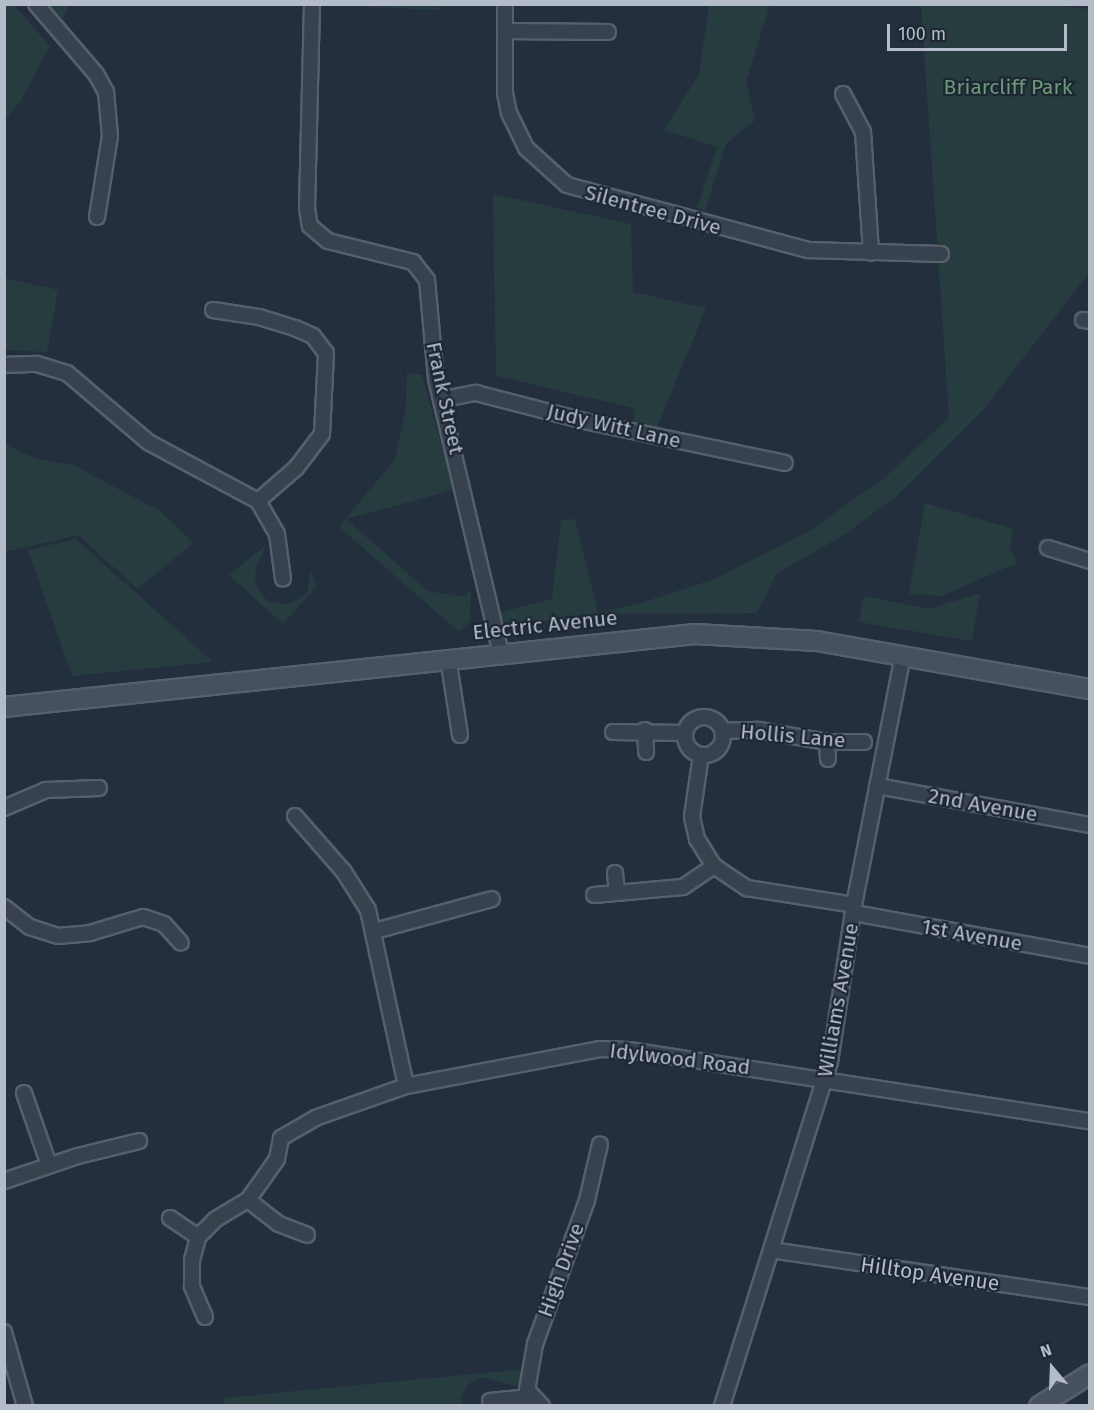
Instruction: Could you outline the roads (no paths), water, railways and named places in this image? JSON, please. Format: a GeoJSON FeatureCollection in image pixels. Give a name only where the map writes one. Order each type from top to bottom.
{"type":"FeatureCollection","features":[{"type":"Feature","properties":{"kind":"street"},"geometry":{"type":"LineString","coordinates":[[36,4],[96,74],[106,92],[110,136],[97,217]]}},
{"type":"Feature","properties":{"kind":"street","name":"Frank Street"},"geometry":{"type":"LineString","coordinates":[[312,4],[307,208],[310,226],[328,241],[405,259],[423,272],[429,294],[436,379],[444,399],[501,653]]}},
{"type":"Feature","properties":{"kind":"street","name":"Silentree Drive"},"geometry":{"type":"LineString","coordinates":[[505,4],[505,93],[516,131],[538,163],[567,185],[792,247],[871,253],[941,254]]}},
{"type":"Feature","properties":{"kind":"street"},"geometry":{"type":"LineString","coordinates":[[505,31],[608,32]]}},
{"type":"Feature","properties":{"kind":"street"},"geometry":{"type":"LineString","coordinates":[[843,94],[863,132],[871,253]]}},
{"type":"Feature","properties":{"kind":"street"},"geometry":{"type":"LineString","coordinates":[[213,310],[259,317],[295,328],[313,336],[326,353],[322,434],[296,468],[258,501]]}},
{"type":"Feature","properties":{"kind":"street"},"geometry":{"type":"LineString","coordinates":[[4,365],[37,364],[67,373],[148,442],[258,501],[277,534],[283,579]]}},
{"type":"Feature","properties":{"kind":"street","name":"Judy Witt Lane"},"geometry":{"type":"LineString","coordinates":[[444,399],[476,393],[584,422],[785,463]]}},
{"type":"Feature","properties":{"kind":"street"},"geometry":{"type":"LineString","coordinates":[[1048,548],[1089,561]]}},
{"type":"Feature","properties":{"kind":"street","name":"Electric Avenue"},"geometry":{"type":"LineString","coordinates":[[4,707],[448,658],[695,634],[774,636],[1089,689]]}},
{"type":"Feature","properties":{"kind":"street","name":"Williams Avenue"},"geometry":{"type":"LineString","coordinates":[[722,1406],[825,1080],[854,909],[903,656]]}},
{"type":"Feature","properties":{"kind":"street"},"geometry":{"type":"LineString","coordinates":[[448,658],[460,735]]}},
{"type":"Feature","properties":{"kind":"street"},"geometry":{"type":"LineString","coordinates":[[706,717],[716,722],[722,731],[718,749],[701,755],[690,750],[685,733],[690,723],[706,717]]}},
{"type":"Feature","properties":{"kind":"street"},"geometry":{"type":"LineString","coordinates":[[645,730],[646,752]]}},
{"type":"Feature","properties":{"kind":"street"},"geometry":{"type":"LineString","coordinates":[[613,732],[645,730],[685,733]]}},
{"type":"Feature","properties":{"kind":"street","name":"Hollis Lane"},"geometry":{"type":"LineString","coordinates":[[722,731],[759,730],[827,742],[864,742]]}},
{"type":"Feature","properties":{"kind":"street"},"geometry":{"type":"LineString","coordinates":[[827,742],[828,759]]}},
{"type":"Feature","properties":{"kind":"street"},"geometry":{"type":"LineString","coordinates":[[701,755],[692,818],[697,839],[714,867],[747,888],[854,909]]}},
{"type":"Feature","properties":{"kind":"street","name":"2nd Avenue"},"geometry":{"type":"LineString","coordinates":[[877,786],[1089,825]]}},
{"type":"Feature","properties":{"kind":"street"},"geometry":{"type":"LineString","coordinates":[[4,808],[46,789],[99,788]]}},
{"type":"Feature","properties":{"kind":"street"},"geometry":{"type":"LineString","coordinates":[[295,816],[355,887],[375,931],[406,1086]]}},
{"type":"Feature","properties":{"kind":"street"},"geometry":{"type":"LineString","coordinates":[[594,895],[683,887],[714,867]]}},
{"type":"Feature","properties":{"kind":"street"},"geometry":{"type":"LineString","coordinates":[[615,873],[617,892]]}},
{"type":"Feature","properties":{"kind":"street"},"geometry":{"type":"LineString","coordinates":[[375,931],[492,899]]}},
{"type":"Feature","properties":{"kind":"street"},"geometry":{"type":"LineString","coordinates":[[4,907],[44,933],[76,936],[143,917],[164,924],[181,943]]}},
{"type":"Feature","properties":{"kind":"street","name":"1st Avenue"},"geometry":{"type":"LineString","coordinates":[[854,909],[1089,956]]}},
{"type":"Feature","properties":{"kind":"street","name":"Idylwood Road"},"geometry":{"type":"LineString","coordinates":[[248,1200],[277,1159],[281,1137],[315,1118],[406,1086],[600,1049],[678,1055],[1089,1121]]}},
{"type":"Feature","properties":{"kind":"street"},"geometry":{"type":"LineString","coordinates":[[24,1093],[49,1165]]}},
{"type":"Feature","properties":{"kind":"street"},"geometry":{"type":"LineString","coordinates":[[4,1180],[49,1165],[139,1141]]}},
{"type":"Feature","properties":{"kind":"street","name":"High Drive"},"geometry":{"type":"LineString","coordinates":[[536,1401],[527,1382],[537,1338],[586,1200],[600,1144]]}},
{"type":"Feature","properties":{"kind":"street"},"geometry":{"type":"LineString","coordinates":[[206,1317],[192,1286],[192,1260],[198,1237],[216,1219],[248,1200],[279,1224],[307,1235]]}},
{"type":"Feature","properties":{"kind":"street"},"geometry":{"type":"LineString","coordinates":[[170,1218],[198,1237]]}},
{"type":"Feature","properties":{"kind":"street","name":"Hilltop Avenue"},"geometry":{"type":"LineString","coordinates":[[771,1250],[1089,1297]]}},
{"type":"Feature","properties":{"kind":"street"},"geometry":{"type":"LineString","coordinates":[[4,1332],[25,1406]]}},
{"type":"Feature","properties":{"kind":"street"},"geometry":{"type":"LineString","coordinates":[[1039,1406],[1087,1381]]}},
{"type":"Feature","properties":{"kind":"street"},"geometry":{"type":"LineString","coordinates":[[490,1401],[536,1401]]}},
{"type":"Feature","properties":{"kind":"park label","name":"Briarcliff Park"},"geometry":{"type":"Point","coordinates":[1008,87]}}]}
